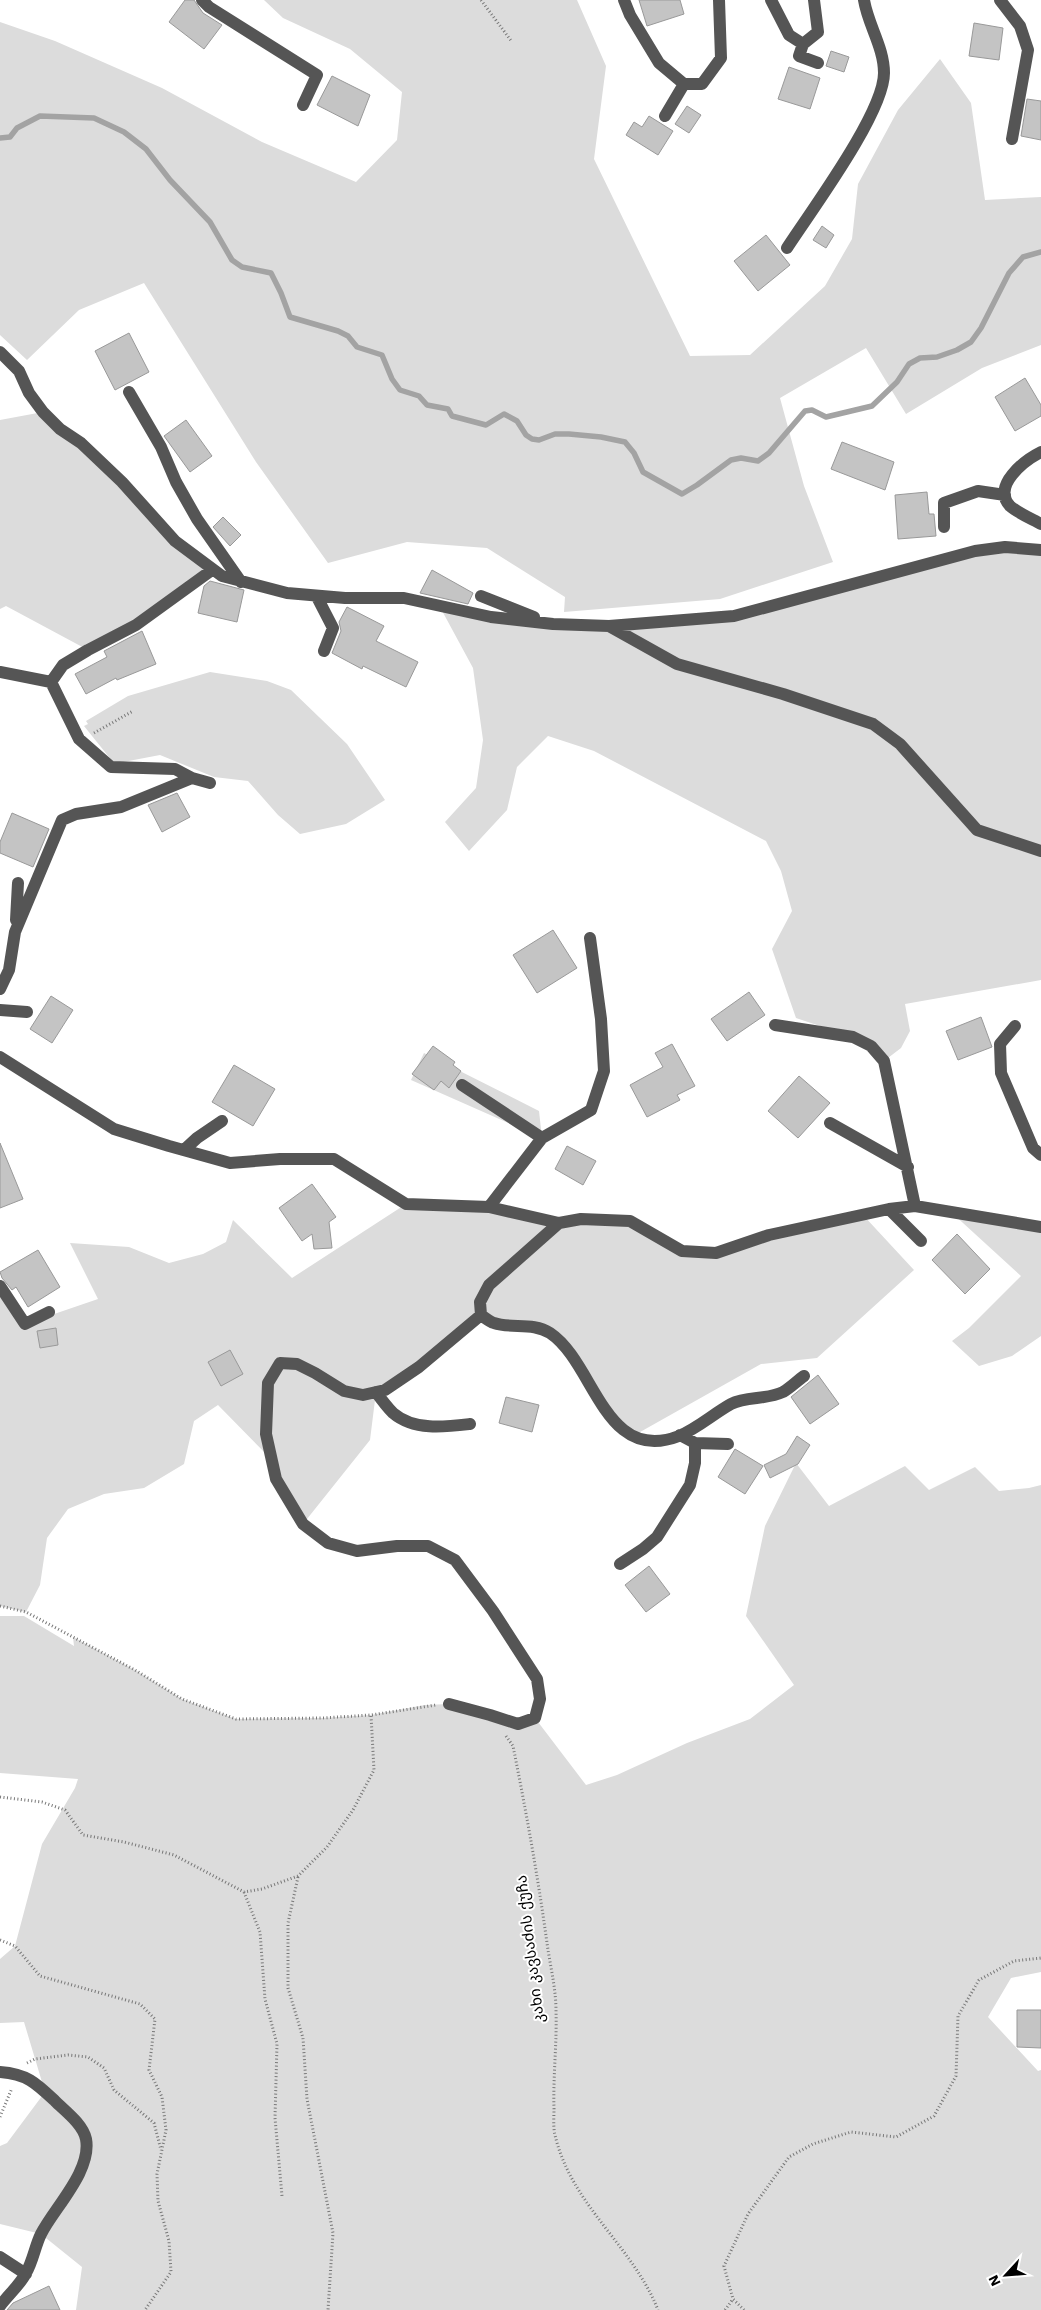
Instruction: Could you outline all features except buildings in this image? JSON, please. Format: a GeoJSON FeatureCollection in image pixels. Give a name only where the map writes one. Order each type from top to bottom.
{"type":"FeatureCollection","features":[{"type":"Feature","properties":{"kind":"street"},"geometry":{"type":"LineString","coordinates":[[202,0],[209,7],[317,75],[303,105]]}},
{"type":"Feature","properties":{"kind":"street"},"geometry":{"type":"LineString","coordinates":[[624,0],[630,15],[659,63],[684,84],[702,84],[721,58],[719,0]]}},
{"type":"Feature","properties":{"kind":"street"},"geometry":{"type":"LineString","coordinates":[[771,0],[789,35],[803,44]]}},
{"type":"Feature","properties":{"kind":"street"},"geometry":{"type":"LineString","coordinates":[[814,0],[818,32],[803,44],[799,56],[818,63]]}},
{"type":"Feature","properties":{"kind":"street"},"geometry":{"type":"LineString","coordinates":[[786,248],[862,132],[878,98],[885,74],[881,52],[864,0]]}},
{"type":"Feature","properties":{"kind":"street"},"geometry":{"type":"LineString","coordinates":[[1000,0],[1020,26],[1028,50],[1012,139]]}},
{"type":"Feature","properties":{"kind":"street"},"geometry":{"type":"LineString","coordinates":[[665,116],[684,84]]}},
{"type":"Feature","properties":{"kind":"street"},"geometry":{"type":"LineString","coordinates":[[0,352],[19,371],[29,393],[43,412],[60,429],[81,443],[122,482],[176,541],[212,570],[241,582],[287,593],[317,597],[404,598],[491,617],[553,624],[609,626],[734,616],[975,550],[1005,547],[1041,550]]}},
{"type":"Feature","properties":{"kind":"street"},"geometry":{"type":"LineString","coordinates":[[129,392],[161,447],[176,482],[197,519],[241,582]]}},
{"type":"Feature","properties":{"kind":"street"},"geometry":{"type":"LineString","coordinates":[[1041,452],[1016,471],[1007,482],[1005,494],[1010,506],[1041,524]]}},
{"type":"Feature","properties":{"kind":"street"},"geometry":{"type":"LineString","coordinates":[[944,527],[944,503],[978,492],[1005,494]]}},
{"type":"Feature","properties":{"kind":"street"},"geometry":{"type":"LineString","coordinates":[[51,682],[63,665],[136,626],[212,570]]}},
{"type":"Feature","properties":{"kind":"street"},"geometry":{"type":"LineString","coordinates":[[481,596],[553,624]]}},
{"type":"Feature","properties":{"kind":"street"},"geometry":{"type":"LineString","coordinates":[[317,597],[333,628],[324,651]]}},
{"type":"Feature","properties":{"kind":"street"},"geometry":{"type":"LineString","coordinates":[[609,626],[677,664],[784,694],[873,724],[900,744],[977,830],[1041,851]]}},
{"type":"Feature","properties":{"kind":"street"},"geometry":{"type":"LineString","coordinates":[[0,672],[51,682]]}},
{"type":"Feature","properties":{"kind":"street"},"geometry":{"type":"LineString","coordinates":[[51,682],[79,739],[111,767],[175,769],[192,778],[210,783]]}},
{"type":"Feature","properties":{"kind":"street"},"geometry":{"type":"LineString","coordinates":[[15,932],[62,820],[76,814],[121,807],[192,778]]}},
{"type":"Feature","properties":{"kind":"street"},"geometry":{"type":"LineString","coordinates":[[0,989],[9,970],[15,932],[18,883]]}},
{"type":"Feature","properties":{"kind":"street"},"geometry":{"type":"LineString","coordinates":[[489,1207],[542,1138],[591,1110],[604,1071],[601,1019],[590,938]]}},
{"type":"Feature","properties":{"kind":"street"},"geometry":{"type":"LineString","coordinates":[[0,1010],[27,1012]]}},
{"type":"Feature","properties":{"kind":"street"},"geometry":{"type":"LineString","coordinates":[[775,1025],[853,1037],[871,1046],[884,1062],[908,1166],[915,1206]]}},
{"type":"Feature","properties":{"kind":"street"},"geometry":{"type":"LineString","coordinates":[[1015,1026],[1000,1044],[1001,1073],[1033,1148],[1041,1155]]}},
{"type":"Feature","properties":{"kind":"street"},"geometry":{"type":"LineString","coordinates":[[0,1057],[114,1129],[184,1150],[230,1163],[280,1159],[334,1159],[406,1204],[489,1207],[559,1223],[581,1219],[630,1221],[682,1251],[716,1253],[769,1235],[889,1209],[915,1206],[1041,1227]]}},
{"type":"Feature","properties":{"kind":"street"},"geometry":{"type":"LineString","coordinates":[[462,1084],[542,1138]]}},
{"type":"Feature","properties":{"kind":"street"},"geometry":{"type":"LineString","coordinates":[[184,1150],[222,1120]]}},
{"type":"Feature","properties":{"kind":"street"},"geometry":{"type":"LineString","coordinates":[[830,1123],[908,1166]]}},
{"type":"Feature","properties":{"kind":"street"},"geometry":{"type":"LineString","coordinates":[[889,1209],[921,1242]]}},
{"type":"Feature","properties":{"kind":"street"},"geometry":{"type":"LineString","coordinates":[[481,1315],[480,1302],[490,1285],[559,1223]]}},
{"type":"Feature","properties":{"kind":"street"},"geometry":{"type":"LineString","coordinates":[[0,1286],[25,1324],[49,1312]]}},
{"type":"Feature","properties":{"kind":"street"},"geometry":{"type":"LineString","coordinates":[[449,1704],[518,1724],[535,1718],[540,1699],[537,1679],[494,1611],[456,1560],[428,1546],[397,1546],[357,1551],[328,1543],[303,1524],[276,1479],[266,1434],[268,1383],[280,1363],[297,1364],[344,1392],[363,1395],[385,1390],[419,1367],[481,1315]]}},
{"type":"Feature","properties":{"kind":"street"},"geometry":{"type":"LineString","coordinates":[[481,1315],[493,1323],[530,1326],[549,1332],[574,1358],[591,1390],[612,1420],[633,1436],[658,1442],[680,1435],[733,1403],[782,1392],[804,1376]]}},
{"type":"Feature","properties":{"kind":"street"},"geometry":{"type":"LineString","coordinates":[[376,1392],[394,1414],[417,1425],[444,1427],[470,1424]]}},
{"type":"Feature","properties":{"kind":"street"},"geometry":{"type":"LineString","coordinates":[[680,1435],[696,1443],[728,1444]]}},
{"type":"Feature","properties":{"kind":"street"},"geometry":{"type":"LineString","coordinates":[[620,1564],[643,1549],[656,1537],[690,1485],[695,1463],[696,1443]]}},
{"type":"Feature","properties":{"kind":"street"},"geometry":{"type":"LineString","coordinates":[[0,2072],[18,2073],[45,2092],[79,2126],[86,2139],[85,2156],[80,2171],[41,2234],[26,2274],[0,2306]]}},
{"type":"Feature","properties":{"kind":"street"},"geometry":{"type":"LineString","coordinates":[[0,2257],[26,2274]]}},
{"type":"Feature","properties":{"kind":"path"},"geometry":{"type":"LineString","coordinates":[[481,0],[512,42]]}},
{"type":"Feature","properties":{"kind":"path"},"geometry":{"type":"LineString","coordinates":[[79,739],[91,735],[133,711]]}},
{"type":"Feature","properties":{"kind":"path"},"geometry":{"type":"LineString","coordinates":[[0,1606],[26,1612],[135,1670],[182,1699],[236,1719],[322,1718],[371,1715],[425,1705],[449,1704]]}},
{"type":"Feature","properties":{"kind":"path"},"geometry":{"type":"LineString","coordinates":[[0,1797],[42,1802],[65,1810],[83,1835],[124,1842],[174,1855],[244,1892],[262,1890],[298,1876],[327,1847],[352,1810],[374,1770],[371,1715]]}},
{"type":"Feature","properties":{"kind":"path","name":"კახი კავსაძის ქუჩა"},"geometry":{"type":"LineString","coordinates":[[490,1715],[513,1746],[536,1862],[556,2010],[555,2135],[568,2170],[582,2196],[644,2281],[658,2310]]}},
{"type":"Feature","properties":{"kind":"path"},"geometry":{"type":"LineString","coordinates":[[298,1876],[288,1923],[288,1988],[303,2038],[307,2099],[333,2233],[328,2310]]}},
{"type":"Feature","properties":{"kind":"path"},"geometry":{"type":"LineString","coordinates":[[244,1892],[260,1932],[265,1999],[277,2044],[276,2118],[282,2196]]}},
{"type":"Feature","properties":{"kind":"path"},"geometry":{"type":"LineString","coordinates":[[0,1940],[15,1946],[40,1976],[140,2004],[155,2019],[148,2070],[162,2097],[166,2130],[157,2174],[158,2202],[169,2242],[171,2272],[145,2310]]}},
{"type":"Feature","properties":{"kind":"path"},"geometry":{"type":"LineString","coordinates":[[744,2310],[733,2299],[724,2266],[748,2214],[789,2157],[813,2144],[851,2132],[896,2137],[934,2116],[956,2076],[958,2016],[979,1980],[1014,1961],[1041,1958]]}},
{"type":"Feature","properties":{"kind":"path"},"geometry":{"type":"LineString","coordinates":[[0,2117],[19,2067],[35,2059],[68,2055],[88,2057],[104,2068],[114,2090],[154,2123],[162,2151]]}},
{"type":"Feature","properties":{"kind":"path"},"geometry":{"type":"LineString","coordinates":[[726,2310],[733,2299]]}},
{"type":"Feature","properties":{"kind":"shaded area"},"geometry":{"type":"Polygon","coordinates":[[[264,0],[577,0],[606,66],[594,159],[690,356],[750,355],[825,286],[852,239],[858,184],[898,110],[940,59],[971,103],[985,200],[1041,197],[1041,345],[982,368],[906,414],[866,348],[780,398],[804,486],[833,562],[720,599],[564,612],[565,597],[487,548],[407,542],[328,563],[256,462],[144,283],[79,310],[27,360],[0,335],[0,22],[55,41],[162,88],[262,142],[356,182],[397,140],[402,92],[350,49],[283,18],[264,0]]]}},
{"type":"Feature","properties":{"kind":"shaded area"},"geometry":{"type":"Polygon","coordinates":[[[43,412],[212,570],[88,650],[6,606],[0,609],[0,420],[43,412]]]}},
{"type":"Feature","properties":{"kind":"shaded area"},"geometry":{"type":"Polygon","coordinates":[[[1041,550],[1041,980],[905,1004],[910,1031],[901,1048],[884,1061],[853,1037],[796,1018],[772,949],[792,911],[781,871],[766,841],[594,751],[548,736],[517,767],[507,810],[469,851],[445,822],[476,788],[483,740],[473,668],[440,607],[553,624],[733,616],[975,551],[1041,550]]]}},
{"type":"Feature","properties":{"kind":"shaded area"},"geometry":{"type":"Polygon","coordinates":[[[210,672],[267,681],[291,690],[347,744],[385,800],[346,824],[300,834],[278,815],[248,781],[214,777],[160,755],[118,763],[113,762],[84,726],[88,724],[86,721],[128,696],[210,672]]]}},
{"type":"Feature","properties":{"kind":"shaded area"},"geometry":{"type":"Polygon","coordinates":[[[424,1053],[539,1111],[542,1138],[411,1080],[424,1053]]]}},
{"type":"Feature","properties":{"kind":"shaded area"},"geometry":{"type":"Polygon","coordinates":[[[406,1204],[489,1207],[559,1223],[630,1221],[682,1251],[716,1253],[863,1215],[914,1270],[817,1358],[761,1364],[633,1436],[549,1332],[481,1316],[376,1392],[370,1440],[303,1524],[269,1457],[218,1405],[194,1421],[184,1464],[144,1488],[104,1494],[68,1509],[47,1538],[40,1585],[26,1612],[0,1606],[0,1286],[25,1324],[98,1299],[70,1243],[129,1247],[169,1263],[203,1254],[226,1242],[233,1220],[292,1278],[406,1204]]]}},
{"type":"Feature","properties":{"kind":"shaded area"},"geometry":{"type":"Polygon","coordinates":[[[951,1212],[1041,1227],[1041,1336],[1012,1356],[979,1366],[952,1341],[969,1328],[1021,1276],[951,1212]]]}},
{"type":"Feature","properties":{"kind":"shaded area"},"geometry":{"type":"Polygon","coordinates":[[[796,1463],[829,1506],[905,1466],[929,1490],[975,1467],[999,1491],[1041,1485],[1041,1972],[1011,1978],[988,2017],[1038,2071],[1041,2070],[1041,2310],[76,2310],[82,2267],[41,2234],[0,2224],[0,2146],[7,2143],[45,2092],[24,2022],[0,2023],[0,1959],[15,1946],[42,1844],[75,1788],[78,1779],[0,1773],[0,1616],[24,1616],[74,1646],[73,1637],[135,1670],[182,1699],[236,1719],[322,1718],[371,1715],[425,1705],[449,1704],[518,1724],[535,1718],[586,1785],[617,1775],[687,1743],[750,1719],[794,1685],[746,1616],[765,1526],[796,1463]]]}},
{"type":"Feature","properties":{"kind":"waterway"},"geometry":{"type":"LineString","coordinates":[[0,138],[10,137],[17,128],[40,116],[94,118],[124,132],[146,149],[170,180],[210,222],[232,260],[242,267],[271,273],[290,317],[338,331],[348,336],[357,347],[382,355],[392,379],[400,390],[419,396],[427,405],[448,409],[452,416],[486,425],[504,414],[517,421],[526,435],[532,439],[539,440],[555,434],[569,434],[601,437],[625,442],[634,453],[643,472],[682,494],[731,460],[741,458],[758,461],[769,453],[805,411],[812,410],[826,417],[872,406],[897,382],[909,364],[920,358],[937,357],[957,350],[971,342],[981,328],[1009,273],[1023,257],[1041,252]]}}]}
